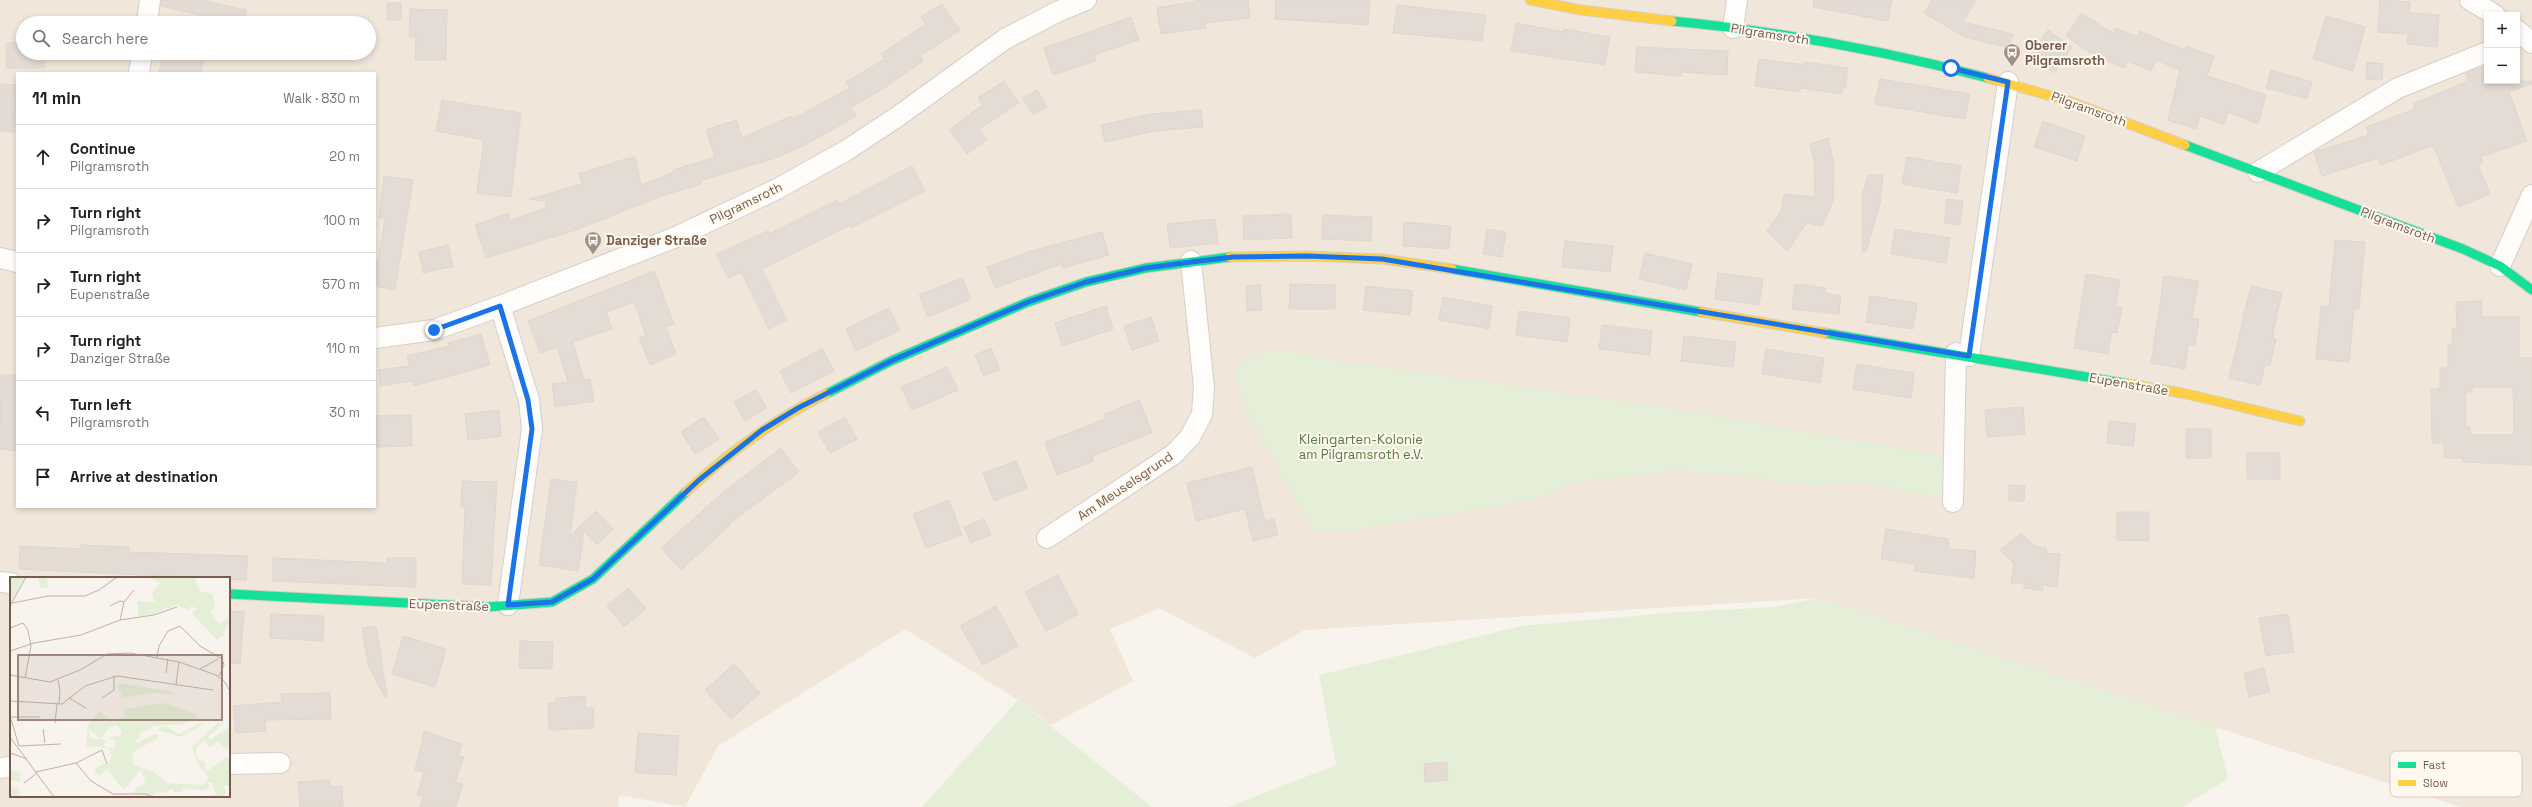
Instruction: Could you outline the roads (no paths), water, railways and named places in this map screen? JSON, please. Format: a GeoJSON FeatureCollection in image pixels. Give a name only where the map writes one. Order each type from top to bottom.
{"type":"FeatureCollection","features":[{"type":"Feature","properties":{"kind":"street"},"geometry":{"type":"LineString","coordinates":[[148,16],[150,0]]}},
{"type":"Feature","properties":{"kind":"street","name":"Pilgramsroth"},"geometry":{"type":"LineString","coordinates":[[376,338],[434,330],[500,306],[676,237],[777,189],[847,150],[891,121],[1005,39],[1059,11],[1086,0]]}},
{"type":"Feature","properties":{"kind":"street","name":"Pilgramsroth"},"geometry":{"type":"LineString","coordinates":[[1530,0],[1596,13],[1733,28],[1830,43],[2008,82],[2068,101],[2463,249],[2500,266],[2532,290]]}},
{"type":"Feature","properties":{"kind":"street"},"geometry":{"type":"LineString","coordinates":[[1733,28],[1737,0]]}},
{"type":"Feature","properties":{"kind":"street"},"geometry":{"type":"LineString","coordinates":[[2470,0],[2490,12]]}},
{"type":"Feature","properties":{"kind":"street"},"geometry":{"type":"LineString","coordinates":[[2258,172],[2398,88],[2484,53]]}},
{"type":"Feature","properties":{"kind":"street"},"geometry":{"type":"LineString","coordinates":[[139,72],[141,60]]}},
{"type":"Feature","properties":{"kind":"street"},"geometry":{"type":"LineString","coordinates":[[1953,502],[1962,354],[2008,82]]}},
{"type":"Feature","properties":{"kind":"street"},"geometry":{"type":"LineString","coordinates":[[2500,266],[2532,195]]}},
{"type":"Feature","properties":{"kind":"street","name":"Eupenstraße"},"geometry":{"type":"LineString","coordinates":[[230,594],[488,608],[552,602],[593,579],[699,480],[762,430],[836,387],[969,326],[1028,302],[1086,282],[1146,268],[1233,257],[1307,256],[1382,259],[1962,354],[2188,394],[2300,421]]}},
{"type":"Feature","properties":{"kind":"street"},"geometry":{"type":"LineString","coordinates":[[0,258],[16,262]]}},
{"type":"Feature","properties":{"kind":"street","name":"Am Meuselsgrund"},"geometry":{"type":"LineString","coordinates":[[1047,538],[1174,454],[1190,437],[1202,414],[1204,386],[1191,262]]}},
{"type":"Feature","properties":{"kind":"street"},"geometry":{"type":"LineString","coordinates":[[500,306],[528,400],[532,429],[508,605]]}},
{"type":"Feature","properties":{"kind":"street"},"geometry":{"type":"LineString","coordinates":[[0,582],[10,583]]}},
{"type":"Feature","properties":{"kind":"street"},"geometry":{"type":"LineString","coordinates":[[230,764],[280,763]]}},
{"type":"Feature","properties":{"kind":"street"},"geometry":{"type":"LineString","coordinates":[[0,768],[10,767]]}},
{"type":"Feature","properties":{"kind":"place","name":"Oberer Pilgramsroth"},"geometry":{"type":"Point","coordinates":[2012,67]}},
{"type":"Feature","properties":{"kind":"place","name":"Danziger Straße"},"geometry":{"type":"Point","coordinates":[593,255]}},
{"type":"Feature","properties":{"kind":"park label","name":"Kleingarten-Kolonie am Pilgramsroth e.V."},"geometry":{"type":"Point","coordinates":[1361,446]}}]}
